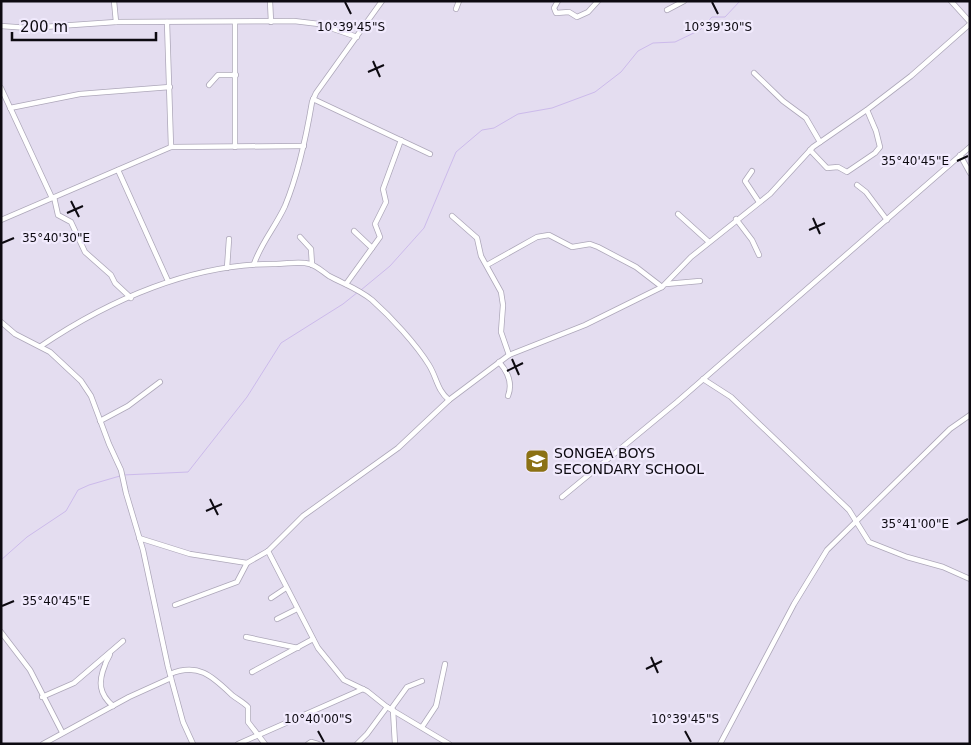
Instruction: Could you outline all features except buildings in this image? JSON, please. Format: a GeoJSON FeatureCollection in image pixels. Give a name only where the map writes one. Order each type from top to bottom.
{"type":"FeatureCollection","features":[{"type":"Feature","properties":{"kind":"street"},"geometry":{"type":"LineString","coordinates":[[114,1],[116,22]]}},
{"type":"Feature","properties":{"kind":"street"},"geometry":{"type":"LineString","coordinates":[[270,1],[271,22]]}},
{"type":"Feature","properties":{"kind":"street"},"geometry":{"type":"LineString","coordinates":[[254,264],[258,252],[284,208],[296,180],[313,99],[382,1]]}},
{"type":"Feature","properties":{"kind":"street"},"geometry":{"type":"LineString","coordinates":[[456,9],[459,1]]}},
{"type":"Feature","properties":{"kind":"street"},"geometry":{"type":"LineString","coordinates":[[558,1],[554,8],[556,13],[569,12],[577,17],[588,12],[598,1]]}},
{"type":"Feature","properties":{"kind":"street"},"geometry":{"type":"LineString","coordinates":[[667,10],[684,1]]}},
{"type":"Feature","properties":{"kind":"street"},"geometry":{"type":"LineString","coordinates":[[664,286],[679,269],[709,242],[770,194],[810,150],[911,76],[970,23],[951,1]]}},
{"type":"Feature","properties":{"kind":"street"},"geometry":{"type":"LineString","coordinates":[[1,26],[29,28],[116,22],[294,21],[312,23],[357,37]]}},
{"type":"Feature","properties":{"kind":"street"},"geometry":{"type":"LineString","coordinates":[[167,22],[172,147]]}},
{"type":"Feature","properties":{"kind":"street"},"geometry":{"type":"LineString","coordinates":[[235,22],[235,147]]}},
{"type":"Feature","properties":{"kind":"street"},"geometry":{"type":"LineString","coordinates":[[754,73],[783,101],[806,118],[820,142]]}},
{"type":"Feature","properties":{"kind":"street"},"geometry":{"type":"LineString","coordinates":[[209,85],[218,75],[236,75]]}},
{"type":"Feature","properties":{"kind":"street"},"geometry":{"type":"LineString","coordinates":[[10,108],[80,94],[170,87]]}},
{"type":"Feature","properties":{"kind":"street"},"geometry":{"type":"LineString","coordinates":[[1,88],[53,198],[58,215],[71,222],[85,252],[111,275],[115,283],[131,298]]}},
{"type":"Feature","properties":{"kind":"street"},"geometry":{"type":"LineString","coordinates":[[313,99],[430,154]]}},
{"type":"Feature","properties":{"kind":"street"},"geometry":{"type":"LineString","coordinates":[[810,150],[828,168],[838,167],[847,172],[867,159],[878,150],[880,143],[867,110]]}},
{"type":"Feature","properties":{"kind":"street"},"geometry":{"type":"LineString","coordinates":[[346,284],[380,237],[375,224],[386,202],[383,189],[401,140]]}},
{"type":"Feature","properties":{"kind":"street"},"geometry":{"type":"LineString","coordinates":[[1,220],[172,147],[304,146]]}},
{"type":"Feature","properties":{"kind":"street"},"geometry":{"type":"LineString","coordinates":[[562,497],[612,458],[970,146]]}},
{"type":"Feature","properties":{"kind":"street"},"geometry":{"type":"LineString","coordinates":[[960,156],[970,173]]}},
{"type":"Feature","properties":{"kind":"street"},"geometry":{"type":"LineString","coordinates":[[118,170],[168,281]]}},
{"type":"Feature","properties":{"kind":"street"},"geometry":{"type":"LineString","coordinates":[[752,171],[745,181],[759,202]]}},
{"type":"Feature","properties":{"kind":"street"},"geometry":{"type":"LineString","coordinates":[[857,186],[866,192],[887,220]]}},
{"type":"Feature","properties":{"kind":"street"},"geometry":{"type":"LineString","coordinates":[[678,214],[709,242]]}},
{"type":"Feature","properties":{"kind":"street"},"geometry":{"type":"LineString","coordinates":[[452,216],[476,238],[481,256],[501,292],[503,305],[501,332],[509,355]]}},
{"type":"Feature","properties":{"kind":"street"},"geometry":{"type":"LineString","coordinates":[[736,219],[752,240],[759,255]]}},
{"type":"Feature","properties":{"kind":"street"},"geometry":{"type":"LineString","coordinates":[[354,231],[372,248]]}},
{"type":"Feature","properties":{"kind":"street"},"geometry":{"type":"LineString","coordinates":[[486,265],[521,248],[537,237],[549,235],[572,247],[590,244],[598,247],[636,267],[664,286]]}},
{"type":"Feature","properties":{"kind":"street"},"geometry":{"type":"LineString","coordinates":[[300,237],[311,249],[312,265]]}},
{"type":"Feature","properties":{"kind":"street"},"geometry":{"type":"LineString","coordinates":[[227,268],[228,239]]}},
{"type":"Feature","properties":{"kind":"street"},"geometry":{"type":"LineString","coordinates":[[41,346],[104,310],[168,281],[254,264],[312,265],[373,301],[403,331],[429,365],[440,392],[449,400]]}},
{"type":"Feature","properties":{"kind":"street"},"geometry":{"type":"LineString","coordinates":[[679,269],[684,281]]}},
{"type":"Feature","properties":{"kind":"street"},"geometry":{"type":"LineString","coordinates":[[175,605],[237,582],[248,563],[268,550],[303,516],[398,448],[449,400],[509,355],[592,322],[664,286],[684,281],[700,281]]}},
{"type":"Feature","properties":{"kind":"street"},"geometry":{"type":"LineString","coordinates":[[1,322],[15,334],[41,346],[56,357],[87,388],[122,470],[171,676],[184,722],[193,744]]}},
{"type":"Feature","properties":{"kind":"street"},"geometry":{"type":"LineString","coordinates":[[499,362],[507,371],[511,387],[508,396]]}},
{"type":"Feature","properties":{"kind":"street"},"geometry":{"type":"LineString","coordinates":[[703,379],[731,397],[849,510],[869,542],[907,557],[943,567],[970,579]]}},
{"type":"Feature","properties":{"kind":"street"},"geometry":{"type":"LineString","coordinates":[[100,421],[128,406],[160,382]]}},
{"type":"Feature","properties":{"kind":"street"},"geometry":{"type":"LineString","coordinates":[[720,744],[814,570],[827,550],[950,429],[970,414]]}},
{"type":"Feature","properties":{"kind":"street"},"geometry":{"type":"LineString","coordinates":[[139,538],[190,554],[248,563]]}},
{"type":"Feature","properties":{"kind":"street"},"geometry":{"type":"LineString","coordinates":[[268,550],[313,639],[324,657],[344,680],[363,689],[390,709],[449,744]]}},
{"type":"Feature","properties":{"kind":"street"},"geometry":{"type":"LineString","coordinates":[[271,598],[286,588]]}},
{"type":"Feature","properties":{"kind":"street"},"geometry":{"type":"LineString","coordinates":[[277,618],[297,609]]}},
{"type":"Feature","properties":{"kind":"street"},"geometry":{"type":"LineString","coordinates":[[1,632],[30,670],[42,697],[62,732]]}},
{"type":"Feature","properties":{"kind":"street"},"geometry":{"type":"LineString","coordinates":[[246,637],[300,648]]}},
{"type":"Feature","properties":{"kind":"street"},"geometry":{"type":"LineString","coordinates":[[252,672],[300,648],[313,639]]}},
{"type":"Feature","properties":{"kind":"street"},"geometry":{"type":"LineString","coordinates":[[42,697],[74,683],[123,641]]}},
{"type":"Feature","properties":{"kind":"street"},"geometry":{"type":"LineString","coordinates":[[110,652],[104,665],[100,690],[102,696],[113,706]]}},
{"type":"Feature","properties":{"kind":"street"},"geometry":{"type":"LineString","coordinates":[[422,727],[436,706],[445,664]]}},
{"type":"Feature","properties":{"kind":"street"},"geometry":{"type":"LineString","coordinates":[[43,744],[62,732],[180,670],[207,673],[246,705],[248,709],[248,722],[264,744]]}},
{"type":"Feature","properties":{"kind":"street"},"geometry":{"type":"LineString","coordinates":[[357,744],[390,709],[407,687],[422,681]]}},
{"type":"Feature","properties":{"kind":"street"},"geometry":{"type":"LineString","coordinates":[[238,744],[260,736],[363,689]]}},
{"type":"Feature","properties":{"kind":"street"},"geometry":{"type":"LineString","coordinates":[[390,709],[395,744]]}},
{"type":"Feature","properties":{"kind":"street"},"geometry":{"type":"LineString","coordinates":[[308,744],[311,742],[318,744]]}},
{"type":"Feature","properties":{"kind":"waterway"},"geometry":{"type":"LineString","coordinates":[[361,290],[390,266],[424,228],[456,152],[482,130],[494,128],[518,114],[552,108],[595,92],[621,72],[638,51],[653,43],[675,42],[700,30],[712,17],[725,17],[740,1]]}},
{"type":"Feature","properties":{"kind":"waterway"},"geometry":{"type":"LineString","coordinates":[[123,475],[188,472],[247,397],[281,343],[343,304],[358,292]]}},
{"type":"Feature","properties":{"kind":"waterway"},"geometry":{"type":"LineString","coordinates":[[1,560],[27,537],[66,511],[78,490],[120,476]]}},
{"type":"Feature","properties":{"kind":"place","name":"SONGEA BOYS SECONDARY SCHOOL"},"geometry":{"type":"Point","coordinates":[537,461]}}]}
